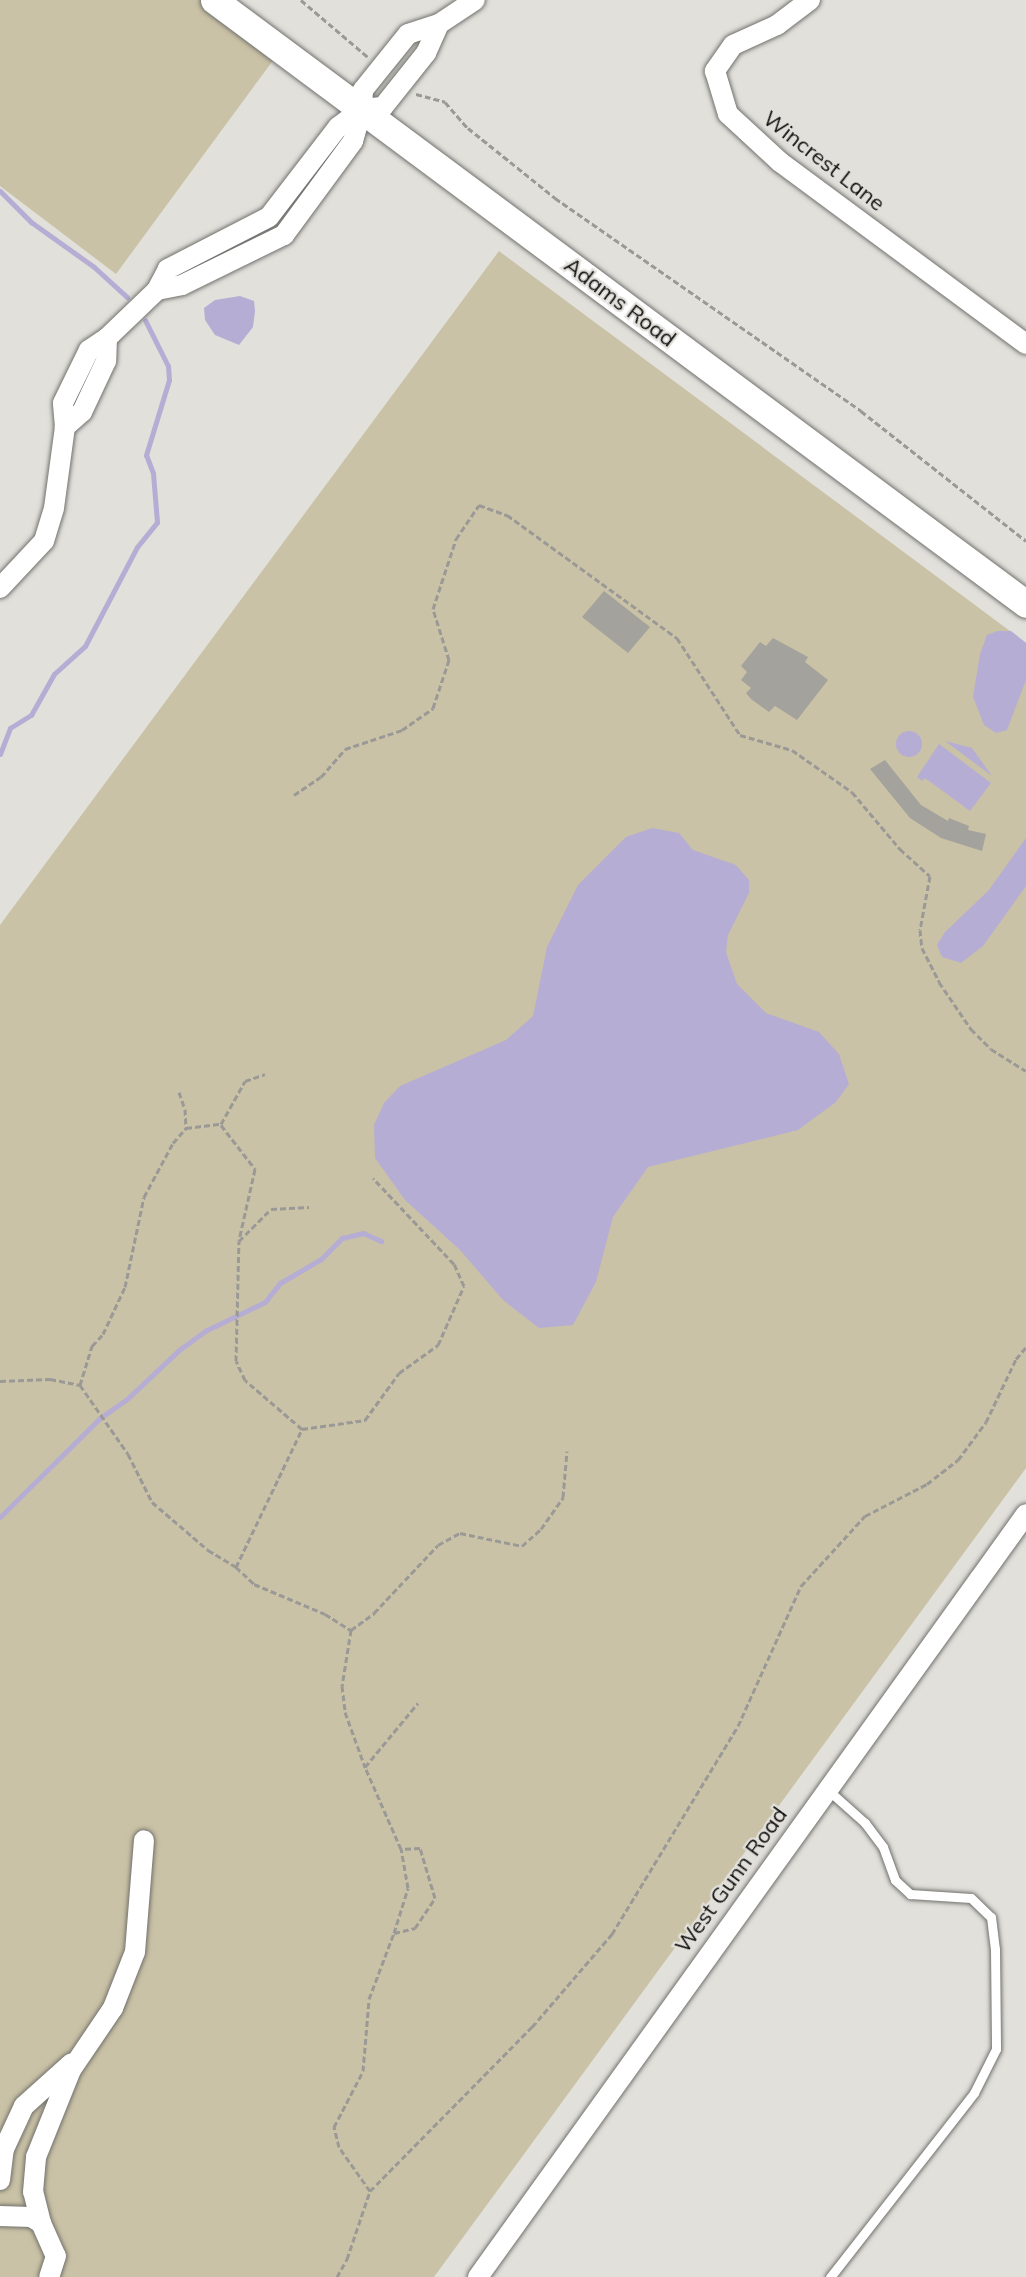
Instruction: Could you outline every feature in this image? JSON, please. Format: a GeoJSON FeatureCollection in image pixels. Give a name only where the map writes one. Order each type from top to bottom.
{"type":"FeatureCollection","features":[{"type":"Feature","properties":{"kind":"main road","name":"Adams Road"},"geometry":{"type":"LineString","coordinates":[[214,0],[1026,604]]}},
{"type":"Feature","properties":{"kind":"street"},"geometry":{"type":"LineString","coordinates":[[157,290],[182,285],[284,235],[353,141],[362,109],[363,90],[408,34],[439,24],[475,0]]}},
{"type":"Feature","properties":{"kind":"street","name":"Wincrest Lane"},"geometry":{"type":"LineString","coordinates":[[810,0],[777,25],[733,45],[715,71],[728,114],[780,162],[1026,344]]}},
{"type":"Feature","properties":{"kind":"street"},"geometry":{"type":"LineString","coordinates":[[0,588],[44,541],[54,508],[65,427],[82,412],[106,361],[107,338],[157,290],[168,269],[269,217],[338,126],[362,109],[383,107],[426,53],[439,24]]}},
{"type":"Feature","properties":{"kind":"street"},"geometry":{"type":"LineString","coordinates":[[255,225],[270,243]]}},
{"type":"Feature","properties":{"kind":"street","name":"West Gunn Road"},"geometry":{"type":"LineString","coordinates":[[478,2277],[826,1789],[1026,1514]]}},
{"type":"Feature","properties":{"kind":"street"},"geometry":{"type":"LineString","coordinates":[[50,2277],[56,2256],[41,2223],[33,2192],[36,2157],[77,2060],[113,2008],[135,1952],[144,1840]]}},
{"type":"Feature","properties":{"kind":"street"},"geometry":{"type":"LineString","coordinates":[[0,2180],[4,2148],[24,2106],[77,2060]]}},
{"type":"Feature","properties":{"kind":"street"},"geometry":{"type":"LineString","coordinates":[[0,2216],[19,2215],[41,2223]]}},
{"type":"Feature","properties":{"kind":"lane"},"geometry":{"type":"LineString","coordinates":[[826,1789],[865,1823],[883,1847],[895,1880],[910,1894],[971,1898],[992,1917],[996,2049],[974,2093],[830,2277]]}},
{"type":"Feature","properties":{"kind":"path"},"geometry":{"type":"LineString","coordinates":[[301,0],[381,68]]}},
{"type":"Feature","properties":{"kind":"path"},"geometry":{"type":"LineString","coordinates":[[402,83],[419,95],[445,102],[468,128],[555,198],[861,411],[1026,541]]}},
{"type":"Feature","properties":{"kind":"path"},"geometry":{"type":"LineString","coordinates":[[294,795],[321,777],[345,749],[402,730],[433,708],[449,660],[433,609],[456,539],[479,505],[507,515],[676,638],[740,735],[792,750],[852,792],[900,849],[930,876],[920,930],[922,948],[939,982],[971,1029],[991,1048],[1026,1071]]}},
{"type":"Feature","properties":{"kind":"path"},"geometry":{"type":"LineString","coordinates":[[221,1124],[245,1081],[265,1074]]}},
{"type":"Feature","properties":{"kind":"path"},"geometry":{"type":"LineString","coordinates":[[178,1092],[185,1109],[186,1128]]}},
{"type":"Feature","properties":{"kind":"path"},"geometry":{"type":"LineString","coordinates":[[80,1385],[92,1346],[103,1334],[125,1287],[144,1197],[173,1143],[186,1128],[221,1124]]}},
{"type":"Feature","properties":{"kind":"path"},"geometry":{"type":"LineString","coordinates":[[221,1124],[255,1169],[239,1241],[236,1361],[245,1380],[302,1429],[365,1420],[399,1373],[438,1345],[464,1286],[454,1264],[373,1178]]}},
{"type":"Feature","properties":{"kind":"path"},"geometry":{"type":"LineString","coordinates":[[239,1241],[272,1209],[309,1207]]}},
{"type":"Feature","properties":{"kind":"path"},"geometry":{"type":"LineString","coordinates":[[337,2277],[347,2259],[370,2191],[532,2027],[612,1934],[738,1726],[801,1586],[866,1516],[927,1484],[958,1460],[986,1422],[1016,1359],[1026,1347]]}},
{"type":"Feature","properties":{"kind":"path"},"geometry":{"type":"LineString","coordinates":[[0,1381],[50,1379],[80,1385],[128,1454],[152,1502],[184,1531],[236,1567],[254,1584],[325,1614],[351,1630]]}},
{"type":"Feature","properties":{"kind":"path"},"geometry":{"type":"LineString","coordinates":[[236,1567],[302,1429]]}},
{"type":"Feature","properties":{"kind":"path"},"geometry":{"type":"LineString","coordinates":[[370,2191],[339,2147],[334,2127],[363,2071],[369,1999],[408,1888],[401,1849],[365,1767],[345,1712],[342,1686],[351,1630],[375,1613],[401,1581],[438,1545],[460,1533],[522,1546],[542,1529],[563,1497],[567,1451]]}},
{"type":"Feature","properties":{"kind":"path"},"geometry":{"type":"LineString","coordinates":[[365,1767],[417,1703]]}},
{"type":"Feature","properties":{"kind":"path"},"geometry":{"type":"LineString","coordinates":[[394,1933],[415,1928],[435,1898],[420,1848],[401,1849]]}},
{"type":"Feature","properties":{"kind":"shaded area"},"geometry":{"type":"Polygon","coordinates":[[[0,0],[201,0],[277,55],[116,274],[0,186],[0,0]]]}},
{"type":"Feature","properties":{"kind":"shaded area"},"geometry":{"type":"Polygon","coordinates":[[[499,251],[1026,643],[1026,1468],[434,2277],[0,2277],[0,925],[499,251]]]}},
{"type":"Feature","properties":{"kind":"shaded area"},"geometry":{"type":"Polygon","coordinates":[[[240,296],[254,301],[255,311],[253,327],[239,345],[215,335],[205,320],[204,308],[215,300],[240,296]]]}},
{"type":"Feature","properties":{"kind":"shaded area"},"geometry":{"type":"Polygon","coordinates":[[[997,631],[1011,631],[1026,643],[1026,680],[1007,730],[996,733],[984,725],[973,697],[980,654],[987,635],[997,631]]]}},
{"type":"Feature","properties":{"kind":"shaded area"},"geometry":{"type":"Polygon","coordinates":[[[909,731],[918,735],[922,744],[918,753],[909,757],[900,753],[896,744],[900,735],[909,731]]]}},
{"type":"Feature","properties":{"kind":"shaded area"},"geometry":{"type":"Polygon","coordinates":[[[945,741],[972,748],[992,776],[945,741]]]}},
{"type":"Feature","properties":{"kind":"shaded area"},"geometry":{"type":"Polygon","coordinates":[[[939,744],[991,783],[970,811],[925,778],[922,781],[917,777],[939,744]]]}},
{"type":"Feature","properties":{"kind":"shaded area"},"geometry":{"type":"Polygon","coordinates":[[[652,828],[679,833],[693,850],[736,865],[749,880],[749,893],[728,935],[726,952],[737,984],[766,1013],[819,1032],[839,1054],[849,1084],[836,1102],[798,1130],[648,1167],[613,1217],[596,1282],[573,1325],[539,1328],[503,1300],[460,1250],[405,1200],[375,1158],[374,1125],[384,1103],[400,1086],[506,1040],[533,1016],[547,947],[578,885],[626,837],[652,828]]]}},
{"type":"Feature","properties":{"kind":"shaded area"},"geometry":{"type":"Polygon","coordinates":[[[1026,838],[1026,886],[983,946],[961,963],[942,957],[937,945],[945,932],[988,891],[1026,838]]]}},
{"type":"Feature","properties":{"kind":"building"},"geometry":{"type":"Polygon","coordinates":[[[604,591],[650,627],[628,653],[582,617],[604,591]]]}},
{"type":"Feature","properties":{"kind":"building"},"geometry":{"type":"Polygon","coordinates":[[[773,638],[808,657],[805,662],[828,680],[797,720],[775,706],[769,712],[751,699],[746,693],[751,688],[741,680],[747,672],[741,666],[760,642],[766,646],[773,638]]]}},
{"type":"Feature","properties":{"kind":"building"},"geometry":{"type":"Polygon","coordinates":[[[885,760],[921,805],[948,821],[949,818],[969,826],[968,830],[986,834],[982,851],[941,838],[910,818],[870,769],[885,760]]]}},
{"type":"Feature","properties":{"kind":"waterway"},"geometry":{"type":"LineString","coordinates":[[0,191],[31,222],[94,267],[127,297]]}},
{"type":"Feature","properties":{"kind":"waterway"},"geometry":{"type":"LineString","coordinates":[[0,754],[10,728],[31,715],[54,674],[85,646],[137,547],[157,522],[153,473],[146,455],[169,380],[168,366],[145,320]]}},
{"type":"Feature","properties":{"kind":"waterway"},"geometry":{"type":"LineString","coordinates":[[0,1517],[100,1418],[127,1399],[179,1350],[207,1330],[265,1302],[280,1283],[321,1259],[342,1238],[363,1233],[381,1241]]}}]}
